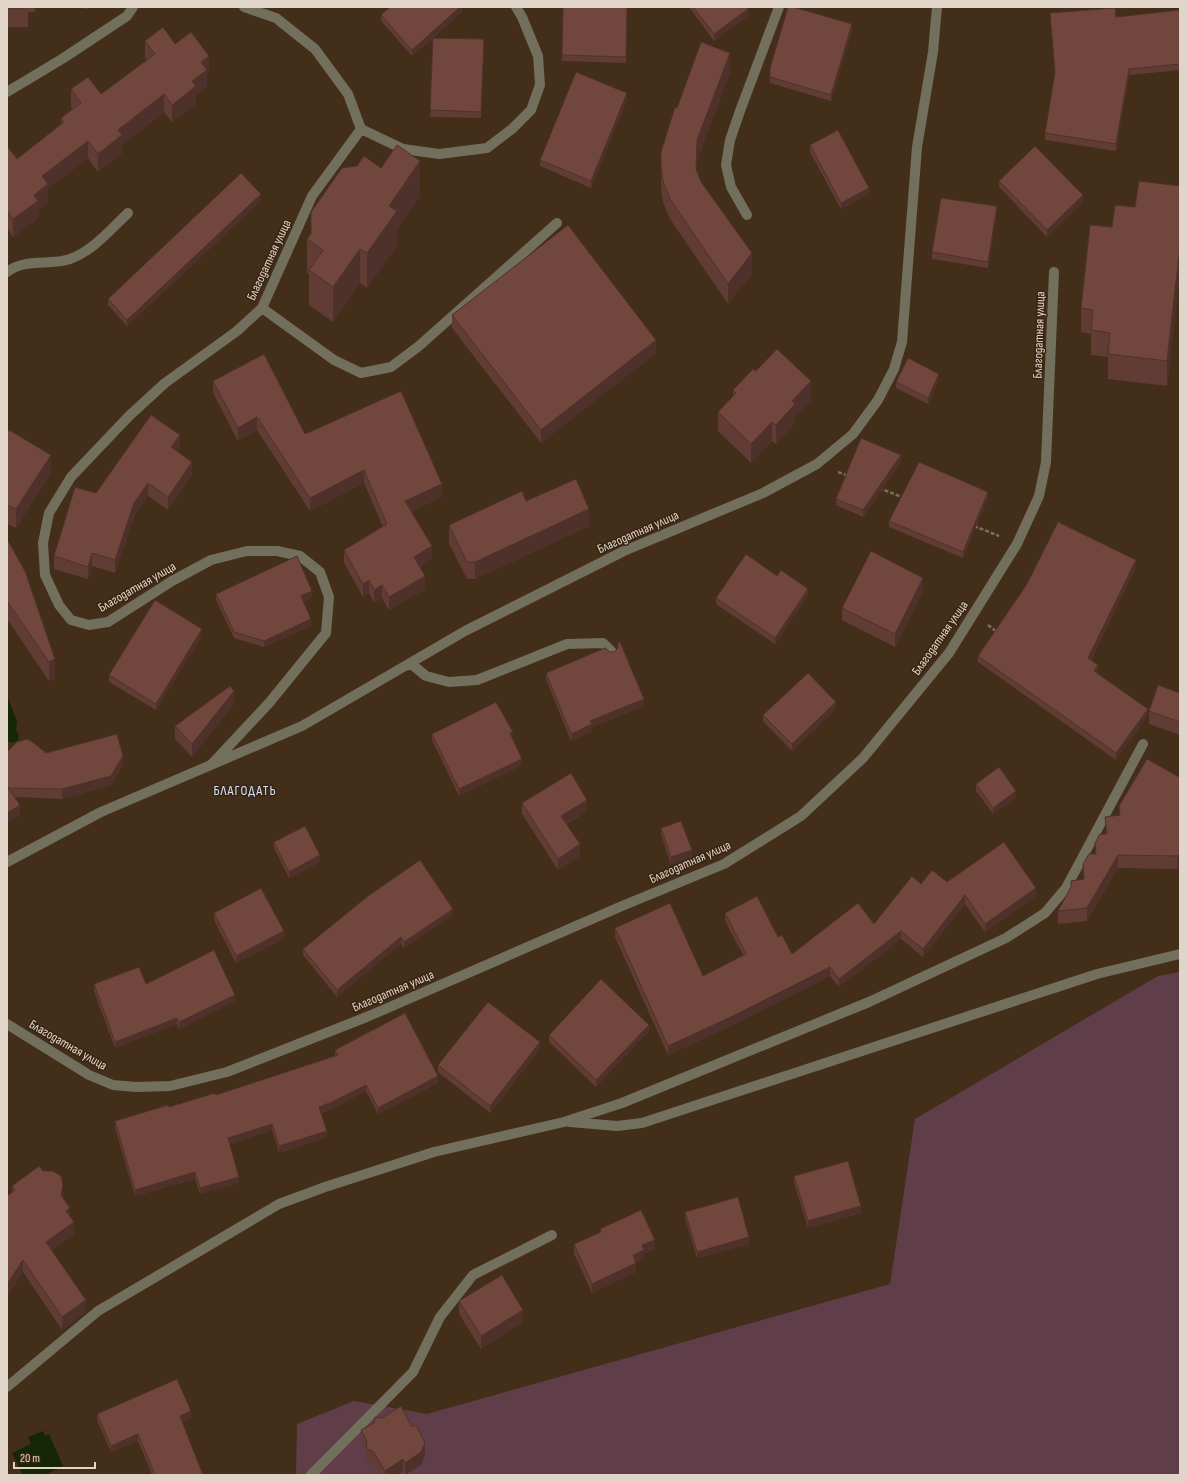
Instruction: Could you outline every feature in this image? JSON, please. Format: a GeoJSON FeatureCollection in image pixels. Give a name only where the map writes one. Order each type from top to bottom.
{"type":"FeatureCollection","features":[{"type":"Feature","properties":{"kind":"street"},"geometry":{"type":"LineString","coordinates":[[7,92],[62,59],[127,16],[133,7]]}},
{"type":"Feature","properties":{"kind":"street"},"geometry":{"type":"LineString","coordinates":[[244,7],[276,18],[315,49],[348,94],[361,129],[402,149],[440,154],[487,148],[512,129],[531,110],[540,85],[538,56],[522,17],[516,7]]}},
{"type":"Feature","properties":{"kind":"street"},"geometry":{"type":"LineString","coordinates":[[747,215],[731,187],[726,165],[730,140],[779,7]]}},
{"type":"Feature","properties":{"kind":"street","name":"Благодатная улица"},"geometry":{"type":"LineString","coordinates":[[7,862],[101,812],[210,767],[302,726],[465,631],[624,551],[763,493],[818,464],[853,434],[878,400],[894,369],[902,342],[917,147],[933,52],[937,7]]}},
{"type":"Feature","properties":{"kind":"street","name":"Благодатная улица"},"geometry":{"type":"LineString","coordinates":[[210,767],[269,703],[326,633],[329,598],[320,572],[300,556],[277,551],[247,551],[211,560],[172,581],[108,622],[89,625],[71,620],[59,605],[45,576],[43,543],[49,513],[76,472],[129,416],[165,383],[236,331],[262,308],[312,196],[361,129]]}},
{"type":"Feature","properties":{"kind":"street"},"geometry":{"type":"LineString","coordinates":[[7,272],[24,264],[41,264],[69,259],[86,251],[128,213]]}},
{"type":"Feature","properties":{"kind":"street"},"geometry":{"type":"LineString","coordinates":[[262,308],[334,360],[362,373],[391,366],[419,346],[557,224]]}},
{"type":"Feature","properties":{"kind":"street","name":"Благодатная улица"},"geometry":{"type":"LineString","coordinates":[[7,1024],[90,1075],[113,1085],[136,1087],[170,1086],[227,1072],[369,1016],[622,906],[724,864],[801,816],[863,758],[949,653],[1017,544],[1039,496],[1046,462],[1054,272]]}},
{"type":"Feature","properties":{"kind":"street"},"geometry":{"type":"LineString","coordinates":[[410,663],[426,676],[448,682],[477,680],[567,644],[603,643],[612,652]]}},
{"type":"Feature","properties":{"kind":"street"},"geometry":{"type":"LineString","coordinates":[[7,1387],[98,1311],[279,1204],[325,1187],[434,1152],[564,1122],[622,1103],[869,1002],[1006,938],[1045,913],[1066,888],[1143,744]]}},
{"type":"Feature","properties":{"kind":"street"},"geometry":{"type":"LineString","coordinates":[[564,1122],[617,1126],[642,1123],[1097,974],[1180,954]]}},
{"type":"Feature","properties":{"kind":"street"},"geometry":{"type":"LineString","coordinates":[[311,1475],[413,1372],[440,1316],[473,1275],[552,1236]]}},
{"type":"Feature","properties":{"kind":"path"},"geometry":{"type":"LineString","coordinates":[[818,464],[854,478]]}},
{"type":"Feature","properties":{"kind":"path"},"geometry":{"type":"LineString","coordinates":[[877,487],[906,499]]}},
{"type":"Feature","properties":{"kind":"path"},"geometry":{"type":"LineString","coordinates":[[973,526],[1017,544]]}},
{"type":"Feature","properties":{"kind":"path"},"geometry":{"type":"LineString","coordinates":[[973,614],[998,633]]}},
{"type":"Feature","properties":{"kind":"shaded area"},"geometry":{"type":"Polygon","coordinates":[[[7,696],[17,721],[16,730],[19,735],[18,740],[14,743],[7,741],[7,696]]]}},
{"type":"Feature","properties":{"kind":"shaded area"},"geometry":{"type":"Polygon","coordinates":[[[1180,972],[1180,1475],[296,1475],[297,1424],[354,1401],[427,1414],[890,1284],[915,1119],[1158,976],[1180,972]]]}},
{"type":"Feature","properties":{"kind":"shaded area"},"geometry":{"type":"Polygon","coordinates":[[[43,1431],[45,1436],[49,1434],[63,1466],[45,1475],[23,1475],[12,1453],[31,1444],[28,1437],[43,1431]]]}},
{"type":"Feature","properties":{"kind":"building"},"geometry":{"type":"Polygon","coordinates":[[[28,7],[28,8],[7,8],[28,7]]]}},
{"type":"Feature","properties":{"kind":"building"},"geometry":{"type":"Polygon","coordinates":[[[390,7],[460,7],[412,50],[381,15],[390,7]]]}},
{"type":"Feature","properties":{"kind":"building"},"geometry":{"type":"Polygon","coordinates":[[[563,7],[627,7],[626,57],[562,55],[563,7]]]}},
{"type":"Feature","properties":{"kind":"building"},"geometry":{"type":"Polygon","coordinates":[[[693,7],[746,7],[748,9],[714,34],[693,7]]]}},
{"type":"Feature","properties":{"kind":"building"},"geometry":{"type":"Polygon","coordinates":[[[788,7],[793,7],[852,24],[831,95],[770,77],[770,68],[788,7]]]}},
{"type":"Feature","properties":{"kind":"building"},"geometry":{"type":"Polygon","coordinates":[[[1115,8],[1116,17],[1180,10],[1180,64],[1129,69],[1116,144],[1045,133],[1055,72],[1050,13],[1115,8]]]}},
{"type":"Feature","properties":{"kind":"building"},"geometry":{"type":"Polygon","coordinates":[[[163,27],[175,44],[191,32],[209,56],[201,62],[207,70],[192,81],[196,86],[172,105],[164,94],[118,130],[122,135],[98,154],[88,141],[42,176],[48,184],[34,195],[38,201],[13,219],[7,211],[7,146],[17,159],[64,122],[61,118],[81,103],[71,89],[88,77],[101,94],[155,54],[145,41],[163,27]]]}},
{"type":"Feature","properties":{"kind":"building"},"geometry":{"type":"Polygon","coordinates":[[[433,38],[484,39],[481,112],[430,110],[433,38]]]}},
{"type":"Feature","properties":{"kind":"building"},"geometry":{"type":"Polygon","coordinates":[[[701,42],[730,53],[697,140],[696,169],[701,182],[752,253],[728,284],[670,199],[663,181],[661,167],[661,152],[675,107],[677,108],[701,42]]]}},
{"type":"Feature","properties":{"kind":"building"},"geometry":{"type":"Polygon","coordinates":[[[576,72],[627,93],[591,181],[540,160],[576,72]]]}},
{"type":"Feature","properties":{"kind":"building"},"geometry":{"type":"Polygon","coordinates":[[[838,130],[869,188],[841,203],[810,145],[838,130]]]}},
{"type":"Feature","properties":{"kind":"building"},"geometry":{"type":"Polygon","coordinates":[[[397,145],[420,161],[389,206],[397,211],[367,253],[360,249],[333,287],[309,270],[323,250],[307,239],[311,233],[311,212],[342,168],[357,166],[364,156],[381,168],[397,145]]]}},
{"type":"Feature","properties":{"kind":"building"},"geometry":{"type":"Polygon","coordinates":[[[1035,146],[1083,195],[1047,230],[999,181],[1035,146]]]}},
{"type":"Feature","properties":{"kind":"building"},"geometry":{"type":"Polygon","coordinates":[[[241,173],[261,194],[127,320],[108,299],[241,173]]]}},
{"type":"Feature","properties":{"kind":"building"},"geometry":{"type":"Polygon","coordinates":[[[1139,181],[1180,186],[1180,247],[1167,361],[1108,354],[1110,333],[1091,330],[1093,310],[1081,308],[1090,225],[1112,227],[1115,205],[1135,207],[1139,181]]]}},
{"type":"Feature","properties":{"kind":"building"},"geometry":{"type":"Polygon","coordinates":[[[941,198],[997,206],[988,262],[932,252],[941,198]]]}},
{"type":"Feature","properties":{"kind":"building"},"geometry":{"type":"Polygon","coordinates":[[[568,225],[656,340],[541,430],[452,315],[568,225]]]}},
{"type":"Feature","properties":{"kind":"building"},"geometry":{"type":"Polygon","coordinates":[[[777,349],[811,381],[792,401],[795,404],[776,425],[772,422],[751,444],[718,412],[736,393],[733,390],[753,369],[756,371],[777,349]]]}},
{"type":"Feature","properties":{"kind":"building"},"geometry":{"type":"Polygon","coordinates":[[[264,354],[305,434],[401,391],[442,484],[405,501],[432,546],[414,557],[425,576],[389,597],[382,585],[374,590],[369,580],[363,584],[344,550],[387,524],[364,470],[310,498],[257,417],[238,428],[213,381],[264,354]]]}},
{"type":"Feature","properties":{"kind":"building"},"geometry":{"type":"Polygon","coordinates":[[[908,358],[939,374],[928,398],[896,382],[908,358]]]}},
{"type":"Feature","properties":{"kind":"building"},"geometry":{"type":"Polygon","coordinates":[[[151,415],[180,435],[171,447],[192,462],[168,497],[148,483],[134,503],[115,560],[92,553],[88,567],[54,556],[75,487],[96,493],[151,415]]]}},
{"type":"Feature","properties":{"kind":"building"},"geometry":{"type":"Polygon","coordinates":[[[9,430],[51,455],[16,509],[7,505],[7,433],[9,430]]]}},
{"type":"Feature","properties":{"kind":"building"},"geometry":{"type":"Polygon","coordinates":[[[861,438],[901,455],[863,510],[836,499],[861,438]]]}},
{"type":"Feature","properties":{"kind":"building"},"geometry":{"type":"Polygon","coordinates":[[[919,462],[988,492],[963,552],[889,521],[919,462]]]}},
{"type":"Feature","properties":{"kind":"building"},"geometry":{"type":"Polygon","coordinates":[[[576,479],[589,509],[475,562],[467,562],[449,525],[522,491],[526,501],[576,479]]]}},
{"type":"Feature","properties":{"kind":"building"},"geometry":{"type":"Polygon","coordinates":[[[1058,522],[1136,560],[1088,658],[1098,665],[1094,671],[1148,709],[1116,753],[978,656],[1027,584],[1058,522]]]}},
{"type":"Feature","properties":{"kind":"building"},"geometry":{"type":"Polygon","coordinates":[[[7,539],[25,571],[55,659],[49,662],[7,601],[7,539]]]}},
{"type":"Feature","properties":{"kind":"building"},"geometry":{"type":"Polygon","coordinates":[[[871,551],[923,578],[895,634],[842,608],[871,551]]]}},
{"type":"Feature","properties":{"kind":"building"},"geometry":{"type":"Polygon","coordinates":[[[746,554],[777,576],[781,570],[808,589],[775,638],[716,598],[746,554]]]}},
{"type":"Feature","properties":{"kind":"building"},"geometry":{"type":"Polygon","coordinates":[[[297,556],[312,591],[301,596],[311,619],[264,641],[234,632],[216,594],[297,556]]]}},
{"type":"Feature","properties":{"kind":"building"},"geometry":{"type":"Polygon","coordinates":[[[155,600],[202,629],[156,704],[109,675],[155,600]]]}},
{"type":"Feature","properties":{"kind":"building"},"geometry":{"type":"Polygon","coordinates":[[[620,642],[644,699],[590,721],[592,724],[571,734],[546,673],[605,648],[610,652],[614,652],[618,648],[618,643],[620,642]]]}},
{"type":"Feature","properties":{"kind":"building"},"geometry":{"type":"Polygon","coordinates":[[[808,673],[836,702],[792,744],[763,715],[808,673]]]}},
{"type":"Feature","properties":{"kind":"building"},"geometry":{"type":"Polygon","coordinates":[[[1158,685],[1180,693],[1180,722],[1149,711],[1158,685]]]}},
{"type":"Feature","properties":{"kind":"building"},"geometry":{"type":"Polygon","coordinates":[[[230,686],[234,691],[192,744],[175,726],[230,686]]]}},
{"type":"Feature","properties":{"kind":"building"},"geometry":{"type":"Polygon","coordinates":[[[496,702],[513,732],[510,733],[522,759],[459,789],[432,734],[496,702]]]}},
{"type":"Feature","properties":{"kind":"building"},"geometry":{"type":"Polygon","coordinates":[[[117,734],[123,756],[111,776],[62,789],[8,788],[20,805],[7,813],[7,752],[17,742],[27,739],[46,753],[117,734]]]}},
{"type":"Feature","properties":{"kind":"building"},"geometry":{"type":"Polygon","coordinates":[[[1147,759],[1179,777],[1180,776],[1180,854],[1177,856],[1118,855],[1087,908],[1058,911],[1071,887],[1071,881],[1084,879],[1083,864],[1089,854],[1096,854],[1095,843],[1100,834],[1107,834],[1105,817],[1120,815],[1119,806],[1147,759]]]}},
{"type":"Feature","properties":{"kind":"building"},"geometry":{"type":"Polygon","coordinates":[[[999,767],[1016,791],[993,808],[976,784],[999,767]]]}},
{"type":"Feature","properties":{"kind":"building"},"geometry":{"type":"Polygon","coordinates":[[[571,773],[587,800],[561,816],[580,844],[558,859],[522,803],[571,773]]]}},
{"type":"Feature","properties":{"kind":"building"},"geometry":{"type":"Polygon","coordinates":[[[681,821],[692,850],[671,857],[661,828],[681,821]]]}},
{"type":"Feature","properties":{"kind":"building"},"geometry":{"type":"Polygon","coordinates":[[[305,826],[320,855],[289,872],[274,842],[305,826]]]}},
{"type":"Feature","properties":{"kind":"building"},"geometry":{"type":"Polygon","coordinates":[[[1004,842],[1036,888],[985,924],[965,895],[923,949],[901,931],[839,979],[830,967],[733,1016],[668,1046],[615,928],[670,903],[703,976],[746,954],[725,913],[757,896],[778,937],[782,935],[792,954],[858,903],[874,924],[912,876],[921,884],[932,870],[947,882],[1004,842]]]}},
{"type":"Feature","properties":{"kind":"building"},"geometry":{"type":"Polygon","coordinates":[[[420,860],[453,909],[404,942],[401,937],[337,990],[303,949],[368,896],[420,860]]]}},
{"type":"Feature","properties":{"kind":"building"},"geometry":{"type":"Polygon","coordinates":[[[261,888],[284,931],[236,956],[214,913],[261,888]]]}},
{"type":"Feature","properties":{"kind":"building"},"geometry":{"type":"Polygon","coordinates":[[[214,950],[235,995],[179,1022],[177,1018],[115,1042],[94,984],[139,967],[146,984],[214,950]]]}},
{"type":"Feature","properties":{"kind":"building"},"geometry":{"type":"Polygon","coordinates":[[[601,979],[649,1025],[596,1080],[549,1035],[601,979]]]}},
{"type":"Feature","properties":{"kind":"building"},"geometry":{"type":"Polygon","coordinates":[[[488,1002],[540,1042],[490,1106],[438,1065],[488,1002]]]}},
{"type":"Feature","properties":{"kind":"building"},"geometry":{"type":"Polygon","coordinates":[[[405,1013],[438,1076],[378,1108],[366,1085],[319,1107],[327,1131],[279,1146],[272,1124],[228,1138],[239,1177],[200,1188],[195,1172],[135,1190],[115,1121],[168,1105],[169,1107],[215,1093],[216,1095],[338,1055],[335,1050],[405,1013]]]}},
{"type":"Feature","properties":{"kind":"building"},"geometry":{"type":"Polygon","coordinates":[[[848,1161],[861,1206],[808,1221],[794,1176],[848,1161]]]}},
{"type":"Feature","properties":{"kind":"building"},"geometry":{"type":"Polygon","coordinates":[[[39,1166],[43,1171],[53,1171],[61,1176],[63,1185],[61,1195],[70,1208],[66,1211],[74,1222],[46,1242],[86,1300],[62,1317],[23,1260],[7,1284],[7,1196],[15,1190],[12,1186],[39,1166]]]}},
{"type":"Feature","properties":{"kind":"building"},"geometry":{"type":"Polygon","coordinates":[[[738,1197],[749,1237],[697,1252],[685,1212],[738,1197]]]}},
{"type":"Feature","properties":{"kind":"building"},"geometry":{"type":"Polygon","coordinates":[[[641,1210],[655,1240],[642,1245],[644,1250],[633,1255],[636,1263],[592,1284],[574,1244],[601,1232],[600,1229],[641,1210]]]}},
{"type":"Feature","properties":{"kind":"building"},"geometry":{"type":"Polygon","coordinates":[[[502,1275],[523,1310],[481,1336],[459,1301],[502,1275]]]}},
{"type":"Feature","properties":{"kind":"building"},"geometry":{"type":"Polygon","coordinates":[[[177,1379],[191,1411],[180,1416],[203,1475],[155,1475],[138,1434],[111,1446],[97,1414],[177,1379]]]}},
{"type":"Feature","properties":{"kind":"building"},"geometry":{"type":"Polygon","coordinates":[[[401,1406],[412,1427],[416,1425],[425,1443],[421,1452],[405,1463],[403,1459],[385,1471],[373,1451],[366,1449],[367,1441],[361,1430],[374,1423],[375,1417],[382,1418],[401,1406]]]}},
{"type":"Feature","properties":{"kind":"district","name":"БЛАГОДАТЬ"},"geometry":{"type":"Point","coordinates":[245,790]}}]}
